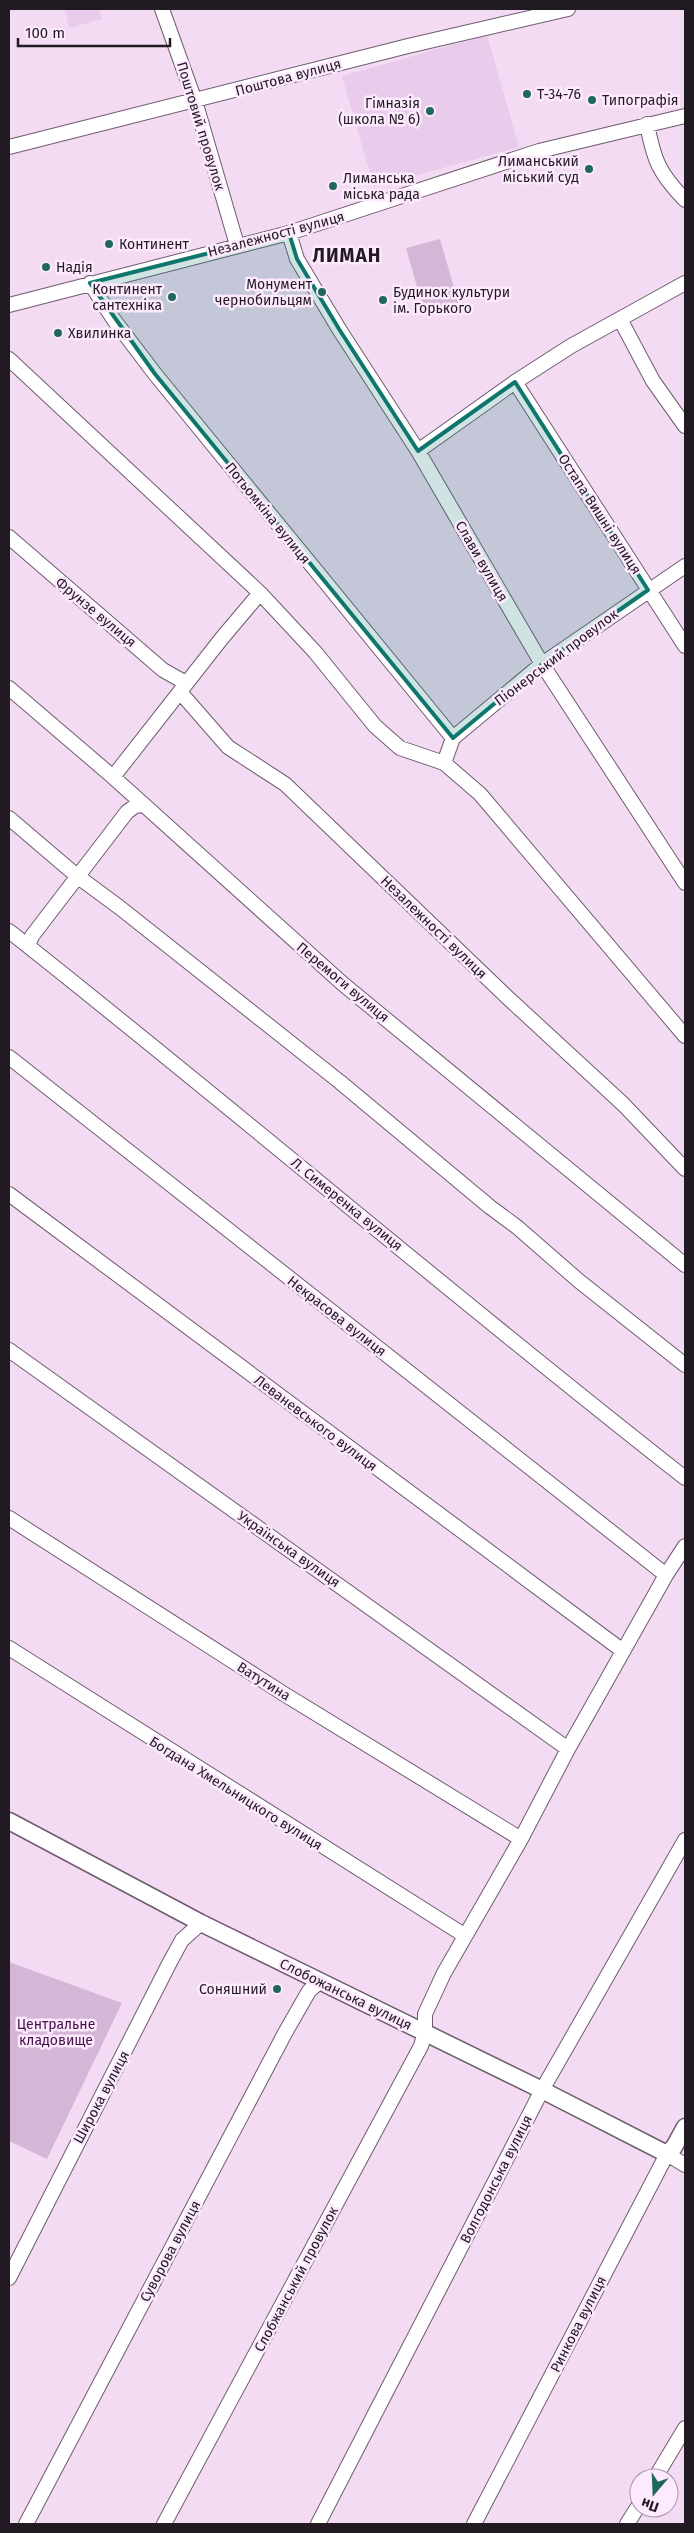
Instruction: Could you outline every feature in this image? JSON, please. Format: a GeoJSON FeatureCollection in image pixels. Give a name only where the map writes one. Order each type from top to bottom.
{"type":"FeatureCollection","features":[{"type":"Feature","properties":{"kind":"main road","name":"Слобожанська вулиця"},"geometry":{"type":"LineString","coordinates":[[9,1820],[201,1923],[425,2032],[667,2154]]}},
{"type":"Feature","properties":{"kind":"main road","name":"Ринкова вулиця"},"geometry":{"type":"LineString","coordinates":[[667,2154],[674,2147],[685,2127]]}},
{"type":"Feature","properties":{"kind":"street","name":"Поштовий провулок"},"geometry":{"type":"LineString","coordinates":[[162,9],[195,101],[237,245]]}},
{"type":"Feature","properties":{"kind":"street","name":"Поштова вулиця"},"geometry":{"type":"LineString","coordinates":[[9,147],[408,46],[568,9]]}},
{"type":"Feature","properties":{"kind":"street","name":"Незалежності вулиця"},"geometry":{"type":"LineString","coordinates":[[9,305],[289,233],[540,151],[685,116]]}},
{"type":"Feature","properties":{"kind":"street"},"geometry":{"type":"LineString","coordinates":[[647,124],[652,151],[665,180],[685,200]]}},
{"type":"Feature","properties":{"kind":"street","name":"Слави вулиця"},"geometry":{"type":"LineString","coordinates":[[289,233],[297,259],[329,314],[418,451],[542,664],[685,883]]}},
{"type":"Feature","properties":{"kind":"street","name":"Потьомкіна вулиця"},"geometry":{"type":"LineString","coordinates":[[90,283],[114,320],[154,374],[453,738]]}},
{"type":"Feature","properties":{"kind":"street"},"geometry":{"type":"LineString","coordinates":[[418,451],[515,382],[571,346],[685,283]]}},
{"type":"Feature","properties":{"kind":"street"},"geometry":{"type":"LineString","coordinates":[[620,319],[653,381],[685,426]]}},
{"type":"Feature","properties":{"kind":"street"},"geometry":{"type":"LineString","coordinates":[[9,359],[260,593],[316,652],[376,726],[400,748],[444,763],[480,794],[680,1021],[685,1036]]}},
{"type":"Feature","properties":{"kind":"street","name":"Остапа Вишні вулиця"},"geometry":{"type":"LineString","coordinates":[[515,382],[685,646]]}},
{"type":"Feature","properties":{"kind":"street","name":"Фрунзе вулиця"},"geometry":{"type":"LineString","coordinates":[[9,537],[183,688]]}},
{"type":"Feature","properties":{"kind":"street","name":"Піонерський провулок"},"geometry":{"type":"LineString","coordinates":[[453,738],[542,664],[685,566]]}},
{"type":"Feature","properties":{"kind":"street"},"geometry":{"type":"LineString","coordinates":[[113,777],[260,593]]}},
{"type":"Feature","properties":{"kind":"street","name":"Перемоги вулиця"},"geometry":{"type":"LineString","coordinates":[[9,688],[113,777],[343,984],[685,1265]]}},
{"type":"Feature","properties":{"kind":"street","name":"Незалежності вулиця"},"geometry":{"type":"LineString","coordinates":[[183,688],[228,747],[285,784],[507,997],[623,1104],[685,1169]]}},
{"type":"Feature","properties":{"kind":"street"},"geometry":{"type":"LineString","coordinates":[[444,763],[453,738]]}},
{"type":"Feature","properties":{"kind":"street"},"geometry":{"type":"LineString","coordinates":[[28,946],[32,936],[127,812],[135,806],[142,805]]}},
{"type":"Feature","properties":{"kind":"street"},"geometry":{"type":"LineString","coordinates":[[9,818],[77,876],[340,1082],[490,1208],[517,1227],[579,1281],[685,1365]]}},
{"type":"Feature","properties":{"kind":"street","name":"Л. Симеренка вулиця"},"geometry":{"type":"LineString","coordinates":[[9,931],[394,1243],[538,1363],[685,1478]]}},
{"type":"Feature","properties":{"kind":"street","name":"Некрасова вулиця"},"geometry":{"type":"LineString","coordinates":[[9,1057],[666,1575]]}},
{"type":"Feature","properties":{"kind":"street","name":"Леваневського вулиця"},"geometry":{"type":"LineString","coordinates":[[9,1194],[623,1651]]}},
{"type":"Feature","properties":{"kind":"street","name":"Українська вулиця"},"geometry":{"type":"LineString","coordinates":[[9,1350],[568,1749]]}},
{"type":"Feature","properties":{"kind":"street","name":"Ватутина"},"geometry":{"type":"LineString","coordinates":[[9,1518],[284,1694],[521,1839]]}},
{"type":"Feature","properties":{"kind":"street","name":"Слобжанський провулок"},"geometry":{"type":"LineString","coordinates":[[164,2524],[421,2046],[425,2032],[425,2014],[464,1935],[521,1839],[568,1749],[666,1575],[685,1546]]}},
{"type":"Feature","properties":{"kind":"street","name":"Богдана Хмельницкого вулиця"},"geometry":{"type":"LineString","coordinates":[[9,1648],[464,1935]]}},
{"type":"Feature","properties":{"kind":"street","name":"Волгодонська вулиця"},"geometry":{"type":"LineString","coordinates":[[318,2524],[542,2090],[685,1840]]}},
{"type":"Feature","properties":{"kind":"street","name":"Широка вулиця"},"geometry":{"type":"LineString","coordinates":[[9,2278],[170,1962],[182,1940],[201,1923]]}},
{"type":"Feature","properties":{"kind":"street","name":"Суворова вулиця"},"geometry":{"type":"LineString","coordinates":[[26,2524],[285,2033],[309,1991],[319,1982]]}},
{"type":"Feature","properties":{"kind":"street","name":"Слобожанська вулиця"},"geometry":{"type":"LineString","coordinates":[[667,2154],[685,2165]]}},
{"type":"Feature","properties":{"kind":"street","name":"Ринкова вулиця"},"geometry":{"type":"LineString","coordinates":[[474,2524],[667,2154]]}},
{"type":"Feature","properties":{"kind":"street"},"geometry":{"type":"LineString","coordinates":[[661,2468],[685,2428]]}},
{"type":"Feature","properties":{"kind":"highlighted area"},"geometry":{"type":"Polygon","coordinates":[[[289,233],[297,259],[339,329],[418,451],[515,382],[648,590],[542,664],[453,738],[155,374],[90,283],[289,233]]]}},
{"type":"Feature","properties":{"kind":"shaded area"},"geometry":{"type":"Polygon","coordinates":[[[65,9],[99,9],[102,19],[69,28],[65,9]]]}},
{"type":"Feature","properties":{"kind":"shaded area","name":"Гімназія (школа № 6)"},"geometry":{"type":"Polygon","coordinates":[[[487,35],[519,147],[374,187],[342,76],[487,35]]]}},
{"type":"Feature","properties":{"kind":"green space"},"geometry":{"type":"Polygon","coordinates":[[[440,239],[459,305],[425,315],[406,248],[440,239]]]}},
{"type":"Feature","properties":{"kind":"green space","name":"Центральне кладовище"},"geometry":{"type":"Polygon","coordinates":[[[9,1962],[122,2003],[47,2159],[9,2141],[9,1962]]]}},
{"type":"Feature","properties":{"kind":"place","name":"Т-34-76"},"geometry":{"type":"Point","coordinates":[527,94]}},
{"type":"Feature","properties":{"kind":"place","name":"Типографія"},"geometry":{"type":"Point","coordinates":[592,100]}},
{"type":"Feature","properties":{"kind":"place","name":"Гімназія (школа № 6)"},"geometry":{"type":"Point","coordinates":[430,111]}},
{"type":"Feature","properties":{"kind":"place","name":"Лиманський міський суд"},"geometry":{"type":"Point","coordinates":[589,169]}},
{"type":"Feature","properties":{"kind":"place","name":"Лиманська міська рада"},"geometry":{"type":"Point","coordinates":[333,186]}},
{"type":"Feature","properties":{"kind":"place","name":"Континент"},"geometry":{"type":"Point","coordinates":[109,244]}},
{"type":"Feature","properties":{"kind":"place","name":"Надiя"},"geometry":{"type":"Point","coordinates":[46,267]}},
{"type":"Feature","properties":{"kind":"place","name":"Монумент чернобильцям"},"geometry":{"type":"Point","coordinates":[322,292]}},
{"type":"Feature","properties":{"kind":"place","name":"Континент сантехніка"},"geometry":{"type":"Point","coordinates":[172,297]}},
{"type":"Feature","properties":{"kind":"place","name":"Будинок культури ім. Горького"},"geometry":{"type":"Point","coordinates":[383,300]}},
{"type":"Feature","properties":{"kind":"place","name":"Хвилинка"},"geometry":{"type":"Point","coordinates":[58,333]}},
{"type":"Feature","properties":{"kind":"place","name":"Соняшний"},"geometry":{"type":"Point","coordinates":[277,1989]}},
{"type":"Feature","properties":{"kind":"district","name":"ЛИМАН"},"geometry":{"type":"Point","coordinates":[347,255]}}]}
